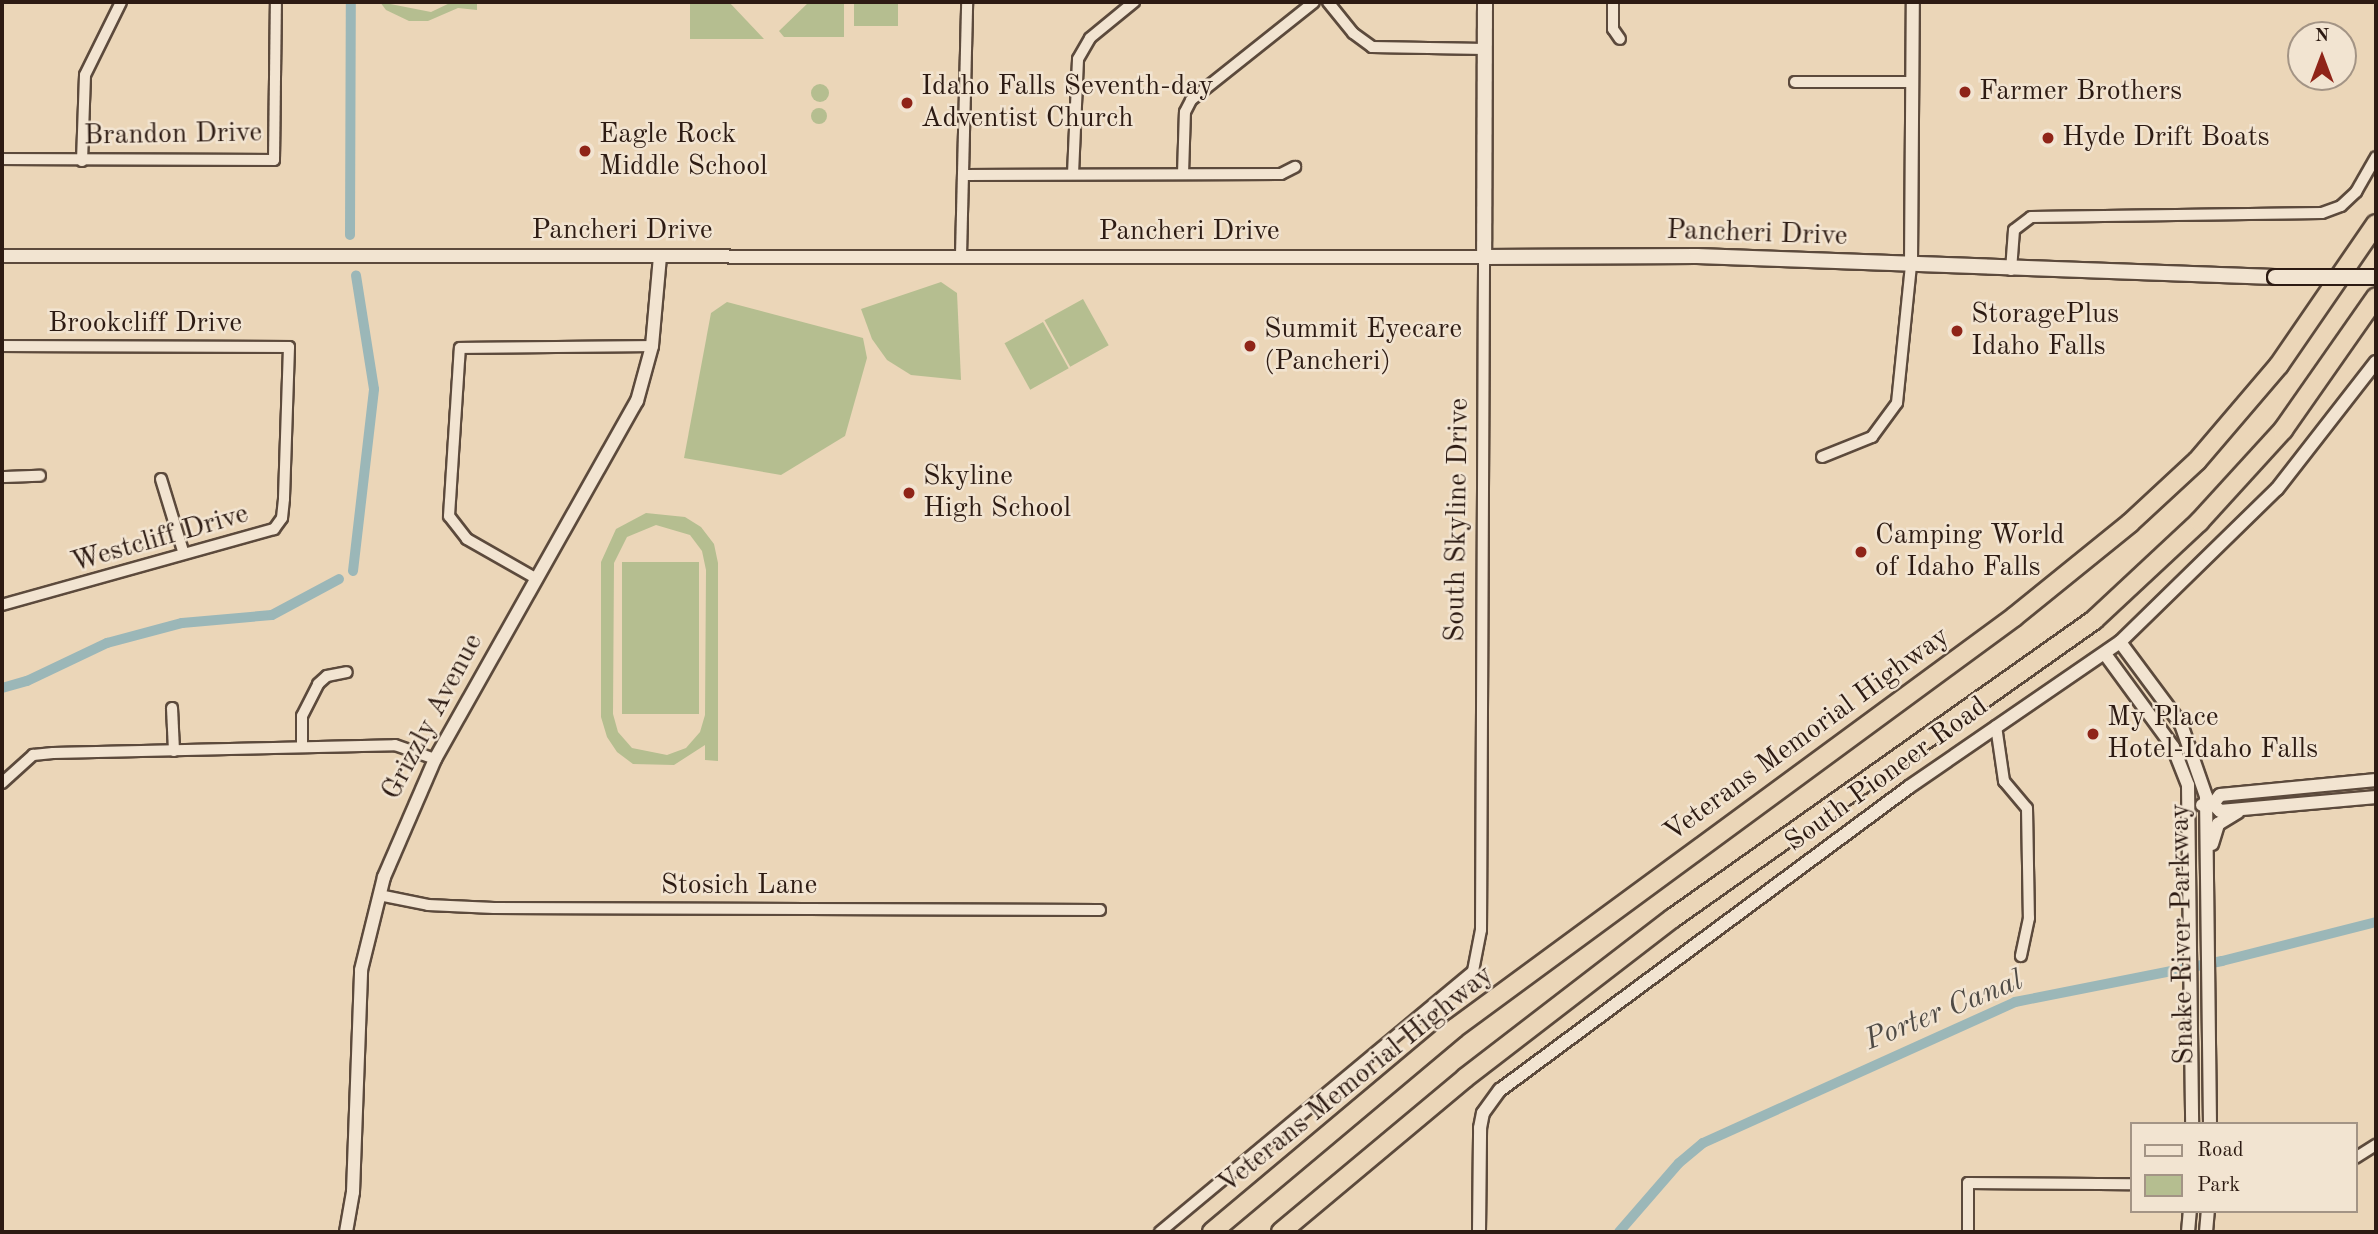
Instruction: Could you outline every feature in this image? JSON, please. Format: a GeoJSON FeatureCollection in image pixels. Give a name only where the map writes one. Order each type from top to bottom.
{"type":"FeatureCollection","features":[{"type":"Feature","properties":{"kind":"highway","name":"Veterans Memorial Highway"},"geometry":{"type":"LineString","coordinates":[[1212,1232],[1455,1028],[2014,617],[2130,523],[2197,461],[2285,358],[2376,224]]}},
{"type":"Feature","properties":{"kind":"highway"},"geometry":{"type":"LineString","coordinates":[[1281,1232],[1465,1078],[1673,918],[2094,620],[2199,522],[2283,430],[2376,297]]}},
{"type":"Feature","properties":{"kind":"main road","name":"South Skyline Drive"},"geometry":{"type":"LineString","coordinates":[[1484,257],[1485,2]]}},
{"type":"Feature","properties":{"kind":"main road","name":"Pancheri Drive"},"geometry":{"type":"LineString","coordinates":[[1484,257],[1697,256],[2011,270],[2376,276]]}},
{"type":"Feature","properties":{"kind":"street"},"geometry":{"type":"LineString","coordinates":[[82,160],[85,75],[121,2]]}},
{"type":"Feature","properties":{"kind":"street","name":"Brandon Drive"},"geometry":{"type":"LineString","coordinates":[[2,159],[274,160],[275,2]]}},
{"type":"Feature","properties":{"kind":"street"},"geometry":{"type":"LineString","coordinates":[[961,255],[967,2]]}},
{"type":"Feature","properties":{"kind":"street"},"geometry":{"type":"LineString","coordinates":[[1073,174],[1078,59],[1090,38],[1134,2]]}},
{"type":"Feature","properties":{"kind":"street"},"geometry":{"type":"LineString","coordinates":[[1183,174],[1185,112],[1191,100],[1314,2]]}},
{"type":"Feature","properties":{"kind":"street"},"geometry":{"type":"LineString","coordinates":[[1328,2],[1353,33],[1372,47],[1485,49]]}},
{"type":"Feature","properties":{"kind":"street"},"geometry":{"type":"LineString","coordinates":[[1613,2],[1613,29],[1620,39]]}},
{"type":"Feature","properties":{"kind":"street"},"geometry":{"type":"LineString","coordinates":[[1822,457],[1872,437],[1897,403],[1911,264],[1913,2]]}},
{"type":"Feature","properties":{"kind":"street"},"geometry":{"type":"LineString","coordinates":[[1795,82],[1913,82]]}},
{"type":"Feature","properties":{"kind":"street"},"geometry":{"type":"LineString","coordinates":[[2011,270],[2014,230],[2031,217],[2322,213],[2341,206],[2356,192],[2376,157]]}},
{"type":"Feature","properties":{"kind":"street"},"geometry":{"type":"LineString","coordinates":[[963,175],[1281,174],[1295,167]]}},
{"type":"Feature","properties":{"kind":"street","name":"Pancheri Drive"},"geometry":{"type":"LineString","coordinates":[[2,256],[1484,257]]}},
{"type":"Feature","properties":{"kind":"street","name":"Grizzly Avenue"},"geometry":{"type":"LineString","coordinates":[[346,1232],[353,1192],[360,988],[379,895],[399,835],[435,760],[627,422],[652,346],[660,256]]}},
{"type":"Feature","properties":{"kind":"street","name":"South Skyline Drive"},"geometry":{"type":"LineString","coordinates":[[1160,1232],[1473,971],[1478,955],[1484,257]]}},
{"type":"Feature","properties":{"kind":"street","name":"Brookcliff Drive"},"geometry":{"type":"LineString","coordinates":[[2,346],[289,347]]}},
{"type":"Feature","properties":{"kind":"street"},"geometry":{"type":"LineString","coordinates":[[537,579],[467,539],[449,516],[460,348],[652,346]]}},
{"type":"Feature","properties":{"kind":"street","name":"Westcliff Drive"},"geometry":{"type":"LineString","coordinates":[[2,605],[184,554],[246,540],[274,529],[282,518],[289,347]]}},
{"type":"Feature","properties":{"kind":"street","name":"South Pioneer Road"},"geometry":{"type":"LineString","coordinates":[[1479,1232],[1480,1128],[1491,1098],[1996,726],[2120,642],[2277,489],[2376,362]]}},
{"type":"Feature","properties":{"kind":"street"},"geometry":{"type":"LineString","coordinates":[[2,477],[40,476]]}},
{"type":"Feature","properties":{"kind":"street"},"geometry":{"type":"LineString","coordinates":[[162,480],[184,554]]}},
{"type":"Feature","properties":{"kind":"street","name":"Snake River Parkway"},"geometry":{"type":"LineString","coordinates":[[2120,642],[2181,724],[2198,763],[2210,804],[2210,1122]]}},
{"type":"Feature","properties":{"kind":"street","name":"Snake River Parkway"},"geometry":{"type":"LineString","coordinates":[[2105,654],[2173,747],[2188,785],[2192,1122]]}},
{"type":"Feature","properties":{"kind":"street"},"geometry":{"type":"LineString","coordinates":[[302,745],[302,716],[318,684],[327,676],[346,671]]}},
{"type":"Feature","properties":{"kind":"street"},"geometry":{"type":"LineString","coordinates":[[172,708],[174,751]]}},
{"type":"Feature","properties":{"kind":"street"},"geometry":{"type":"LineString","coordinates":[[1996,726],[2004,781],[2027,808],[2029,918],[2021,956]]}},
{"type":"Feature","properties":{"kind":"street"},"geometry":{"type":"LineString","coordinates":[[2,783],[33,755],[302,745],[395,745],[435,760]]}},
{"type":"Feature","properties":{"kind":"street"},"geometry":{"type":"LineString","coordinates":[[2190,806],[2210,804],[2218,796],[2376,780]]}},
{"type":"Feature","properties":{"kind":"street"},"geometry":{"type":"LineString","coordinates":[[2210,804],[2220,811],[2376,797]]}},
{"type":"Feature","properties":{"kind":"street"},"geometry":{"type":"LineString","coordinates":[[2209,862],[2218,824],[2255,807]]}},
{"type":"Feature","properties":{"kind":"street","name":"Stosich Lane"},"geometry":{"type":"LineString","coordinates":[[379,895],[428,905],[494,908],[1100,910]]}},
{"type":"Feature","properties":{"kind":"street"},"geometry":{"type":"LineString","coordinates":[[2357,1157],[2376,1145]]}},
{"type":"Feature","properties":{"kind":"street"},"geometry":{"type":"LineString","coordinates":[[1968,1232],[1968,1184],[2130,1184]]}},
{"type":"Feature","properties":{"kind":"street"},"geometry":{"type":"LineString","coordinates":[[2188,1232],[2190,1213]]}},
{"type":"Feature","properties":{"kind":"street"},"geometry":{"type":"LineString","coordinates":[[2206,1232],[2207,1213]]}},
{"type":"Feature","properties":{"kind":"green space"},"geometry":{"type":"Polygon","coordinates":[[[380,2],[431,12],[452,2],[477,2],[477,10],[458,8],[428,21],[409,21],[386,10],[380,2]]]}},
{"type":"Feature","properties":{"kind":"green space"},"geometry":{"type":"Polygon","coordinates":[[[690,2],[729,2],[764,39],[690,39],[690,2]]]}},
{"type":"Feature","properties":{"kind":"green space"},"geometry":{"type":"Polygon","coordinates":[[[809,2],[844,2],[844,37],[784,37],[779,31],[809,2]]]}},
{"type":"Feature","properties":{"kind":"green space"},"geometry":{"type":"Polygon","coordinates":[[[854,2],[898,2],[898,26],[854,26],[854,2]]]}},
{"type":"Feature","properties":{"kind":"green space"},"geometry":{"type":"Polygon","coordinates":[[[820,84],[826,87],[829,93],[826,99],[820,102],[814,99],[811,93],[814,87],[820,84]]]}},
{"type":"Feature","properties":{"kind":"green space"},"geometry":{"type":"Polygon","coordinates":[[[816,108],[822,108],[827,116],[825,122],[816,124],[811,119],[811,113],[816,108]]]}},
{"type":"Feature","properties":{"kind":"green space"},"geometry":{"type":"Polygon","coordinates":[[[941,282],[957,293],[961,380],[911,375],[887,360],[872,339],[861,309],[941,282]]]}},
{"type":"Feature","properties":{"kind":"green space"},"geometry":{"type":"Polygon","coordinates":[[[1083,299],[1109,345],[1070,367],[1045,320],[1083,299]]]}},
{"type":"Feature","properties":{"kind":"green space"},"geometry":{"type":"Polygon","coordinates":[[[727,302],[863,338],[867,358],[845,436],[781,475],[684,458],[711,313],[727,302]]]}},
{"type":"Feature","properties":{"kind":"green space"},"geometry":{"type":"Polygon","coordinates":[[[1043,322],[1069,368],[1030,390],[1005,343],[1043,322]]]}},
{"type":"Feature","properties":{"kind":"green space"},"geometry":{"type":"Polygon","coordinates":[[[646,513],[685,517],[701,527],[714,544],[718,563],[718,761],[705,760],[705,745],[674,765],[633,764],[617,752],[607,737],[601,717],[601,562],[616,529],[646,513]],[[656,525],[627,537],[614,563],[613,714],[618,732],[632,748],[667,755],[686,748],[700,732],[705,715],[706,570],[702,551],[690,535],[656,525]]]}},
{"type":"Feature","properties":{"kind":"green space"},"geometry":{"type":"Polygon","coordinates":[[[622,562],[699,562],[699,714],[622,714],[622,562]]]}},
{"type":"Feature","properties":{"kind":"waterway"},"geometry":{"type":"LineString","coordinates":[[350,235],[351,2]]}},
{"type":"Feature","properties":{"kind":"waterway"},"geometry":{"type":"LineString","coordinates":[[353,571],[374,389],[356,275]]}},
{"type":"Feature","properties":{"kind":"waterway"},"geometry":{"type":"LineString","coordinates":[[2,688],[27,681],[107,643],[182,623],[272,615],[339,579]]}},
{"type":"Feature","properties":{"kind":"waterway","name":"Porter Canal"},"geometry":{"type":"LineString","coordinates":[[1619,1232],[1679,1163],[1703,1143],[2015,1002],[2222,961],[2376,922]]}},
{"type":"Feature","properties":{"kind":"place","name":"Farmer Brothers"},"geometry":{"type":"Point","coordinates":[1965,92]}},
{"type":"Feature","properties":{"kind":"place","name":"Idaho Falls Seventh-day Adventist Church"},"geometry":{"type":"Point","coordinates":[907,103]}},
{"type":"Feature","properties":{"kind":"place","name":"Hyde Drift Boats"},"geometry":{"type":"Point","coordinates":[2048,138]}},
{"type":"Feature","properties":{"kind":"place","name":"Eagle Rock Middle School"},"geometry":{"type":"Point","coordinates":[585,151]}},
{"type":"Feature","properties":{"kind":"place","name":"StoragePlus Idaho Falls"},"geometry":{"type":"Point","coordinates":[1957,331]}},
{"type":"Feature","properties":{"kind":"place","name":"Summit Eyecare (Pancheri)"},"geometry":{"type":"Point","coordinates":[1250,346]}},
{"type":"Feature","properties":{"kind":"place","name":"Skyline High School"},"geometry":{"type":"Point","coordinates":[909,493]}},
{"type":"Feature","properties":{"kind":"place","name":"Camping World of Idaho Falls"},"geometry":{"type":"Point","coordinates":[1861,552]}},
{"type":"Feature","properties":{"kind":"place","name":"My Place Hotel-Idaho Falls"},"geometry":{"type":"Point","coordinates":[2093,734]}}]}
